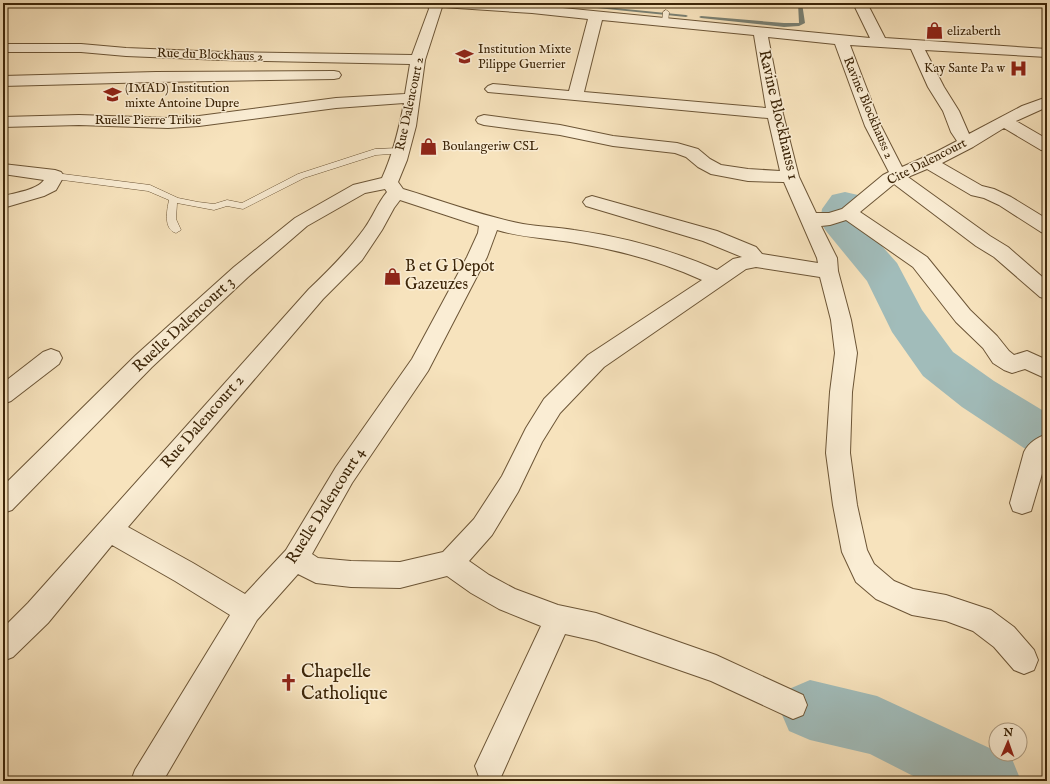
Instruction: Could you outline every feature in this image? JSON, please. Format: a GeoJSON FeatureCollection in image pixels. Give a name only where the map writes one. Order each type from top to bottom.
{"type":"FeatureCollection","features":[{"type":"Feature","properties":{"kind":"street","name":"Rue Dalencourt 2"},"geometry":{"type":"LineString","coordinates":[[3,647],[38,613],[108,530],[316,294],[355,256],[376,226],[393,188],[408,126],[418,60],[436,8],[434,3]]}},
{"type":"Feature","properties":{"kind":"street"},"geometry":{"type":"LineString","coordinates":[[440,3],[462,3],[596,16],[665,17],[760,32],[841,40],[1047,52]]}},
{"type":"Feature","properties":{"kind":"street"},"geometry":{"type":"LineString","coordinates":[[860,3],[880,43]]}},
{"type":"Feature","properties":{"kind":"street"},"geometry":{"type":"LineString","coordinates":[[575,96],[596,16]]}},
{"type":"Feature","properties":{"kind":"street","name":"Ravine Blockhauss 1"},"geometry":{"type":"LineString","coordinates":[[760,32],[775,114],[790,177],[809,220],[821,241],[827,258],[828,270],[841,320],[846,354],[841,392],[838,453],[845,505],[855,552],[865,573],[885,590],[912,602],[946,608],[981,620],[1004,637],[1024,660]]}},
{"type":"Feature","properties":{"kind":"street","name":"Ravine Blockhauss 2"},"geometry":{"type":"LineString","coordinates":[[841,40],[862,97],[897,176]]}},
{"type":"Feature","properties":{"kind":"street"},"geometry":{"type":"LineString","coordinates":[[916,45],[936,86],[951,111],[959,132],[966,142]]}},
{"type":"Feature","properties":{"kind":"street","name":"Rue du Blockhaus 2"},"geometry":{"type":"LineString","coordinates":[[3,48],[81,48],[126,52],[223,56],[418,60]]}},
{"type":"Feature","properties":{"kind":"street"},"geometry":{"type":"LineString","coordinates":[[3,81],[156,77],[334,75]]}},
{"type":"Feature","properties":{"kind":"street"},"geometry":{"type":"LineString","coordinates":[[494,89],[775,114]]}},
{"type":"Feature","properties":{"kind":"street","name":"Ruelle Pierre Tribie"},"geometry":{"type":"LineString","coordinates":[[3,122],[79,120],[168,123],[199,121],[328,104],[412,98]]}},
{"type":"Feature","properties":{"kind":"street","name":"Cite Dalencourt"},"geometry":{"type":"LineString","coordinates":[[809,220],[830,219],[848,214],[873,192],[897,176],[928,162],[1028,109],[1047,102]]}},
{"type":"Feature","properties":{"kind":"street"},"geometry":{"type":"LineString","coordinates":[[484,120],[560,130],[613,141],[677,148],[692,153],[704,164],[717,170],[748,175],[790,177]]}},
{"type":"Feature","properties":{"kind":"street"},"geometry":{"type":"LineString","coordinates":[[1004,121],[1047,146]]}},
{"type":"Feature","properties":{"kind":"street"},"geometry":{"type":"LineString","coordinates":[[928,162],[977,191],[988,193],[1005,201],[1047,228]]}},
{"type":"Feature","properties":{"kind":"street"},"geometry":{"type":"LineString","coordinates":[[3,169],[55,176],[50,186],[38,192],[3,202]]}},
{"type":"Feature","properties":{"kind":"street"},"geometry":{"type":"LineString","coordinates":[[897,176],[983,241],[1001,252],[1047,292]]}},
{"type":"Feature","properties":{"kind":"street"},"geometry":{"type":"LineString","coordinates":[[393,188],[489,222],[518,230],[574,236],[610,244],[662,257],[719,279]]}},
{"type":"Feature","properties":{"kind":"street","name":"Ruelle Dalencourt 3"},"geometry":{"type":"LineString","coordinates":[[3,502],[144,361],[242,272],[301,222],[359,189],[393,188]]}},
{"type":"Feature","properties":{"kind":"street"},"geometry":{"type":"LineString","coordinates":[[592,202],[710,236],[749,252],[756,260]]}},
{"type":"Feature","properties":{"kind":"street"},"geometry":{"type":"LineString","coordinates":[[848,214],[887,238],[920,262],[963,316],[990,342],[1001,357],[1012,364],[1027,360],[1047,370]]}},
{"type":"Feature","properties":{"kind":"street","name":"Ruelle Dalencourt 4"},"geometry":{"type":"LineString","coordinates":[[146,781],[248,611],[295,559],[344,474],[420,365],[477,257],[487,233],[489,222]]}},
{"type":"Feature","properties":{"kind":"street"},"geometry":{"type":"LineString","coordinates":[[295,559],[316,570],[351,574],[400,575],[450,563],[483,527],[510,484],[534,435],[552,406],[596,361],[740,264],[756,260],[794,265],[814,270],[828,270]]}},
{"type":"Feature","properties":{"kind":"street"},"geometry":{"type":"LineString","coordinates":[[3,395],[51,358]]}},
{"type":"Feature","properties":{"kind":"street"},"geometry":{"type":"LineString","coordinates":[[1022,503],[1036,452],[1047,444]]}},
{"type":"Feature","properties":{"kind":"street"},"geometry":{"type":"LineString","coordinates":[[108,530],[184,572],[248,611]]}},
{"type":"Feature","properties":{"kind":"street"},"geometry":{"type":"LineString","coordinates":[[450,563],[480,584],[508,600],[558,619],[596,627],[716,669],[793,705]]}},
{"type":"Feature","properties":{"kind":"street"},"geometry":{"type":"LineString","coordinates":[[490,766],[558,619]]}},
{"type":"Feature","properties":{"kind":"lane"},"geometry":{"type":"LineString","coordinates":[[55,176],[150,188],[174,199],[214,206],[227,203],[243,206],[301,176],[376,152],[401,151]]}},
{"type":"Feature","properties":{"kind":"lane"},"geometry":{"type":"LineString","coordinates":[[174,199],[171,217],[172,225],[176,230]]}},
{"type":"Feature","properties":{"kind":"waterway"},"geometry":{"type":"LineString","coordinates":[[550,3],[561,4]]}},
{"type":"Feature","properties":{"kind":"waterway"},"geometry":{"type":"LineString","coordinates":[[800,3],[802,23]]}},
{"type":"Feature","properties":{"kind":"waterway"},"geometry":{"type":"LineString","coordinates":[[597,7],[686,16]]}},
{"type":"Feature","properties":{"kind":"waterway"},"geometry":{"type":"LineString","coordinates":[[701,17],[746,21]]}},
{"type":"Feature","properties":{"kind":"waterway"},"geometry":{"type":"LineString","coordinates":[[749,22],[784,25],[799,24]]}},
{"type":"Feature","properties":{"kind":"waterway"},"geometry":{"type":"LineString","coordinates":[[845,204],[840,209],[839,222],[883,273],[907,321],[938,364],[978,394],[1047,438]]}},
{"type":"Feature","properties":{"kind":"waterway"},"geometry":{"type":"LineString","coordinates":[[810,710],[877,726],[990,781]]}},
{"type":"Feature","properties":{"kind":"place","name":"elizaberth"},"geometry":{"type":"Point","coordinates":[934,31]}},
{"type":"Feature","properties":{"kind":"place","name":"Institution Mixte Pilippe Guerrier"},"geometry":{"type":"Point","coordinates":[465,56]}},
{"type":"Feature","properties":{"kind":"place","name":"Kay Sante Pa w"},"geometry":{"type":"Point","coordinates":[1018,68]}},
{"type":"Feature","properties":{"kind":"place","name":"(IMAD) Institution mixte Antoine Dupre"},"geometry":{"type":"Point","coordinates":[112,95]}},
{"type":"Feature","properties":{"kind":"place","name":"Boulangeriw CSL"},"geometry":{"type":"Point","coordinates":[429,146]}},
{"type":"Feature","properties":{"kind":"place","name":"B et G Depot Gazeuzes"},"geometry":{"type":"Point","coordinates":[392,276]}},
{"type":"Feature","properties":{"kind":"place","name":"Chapelle Catholique"},"geometry":{"type":"Point","coordinates":[288,683]}}]}
